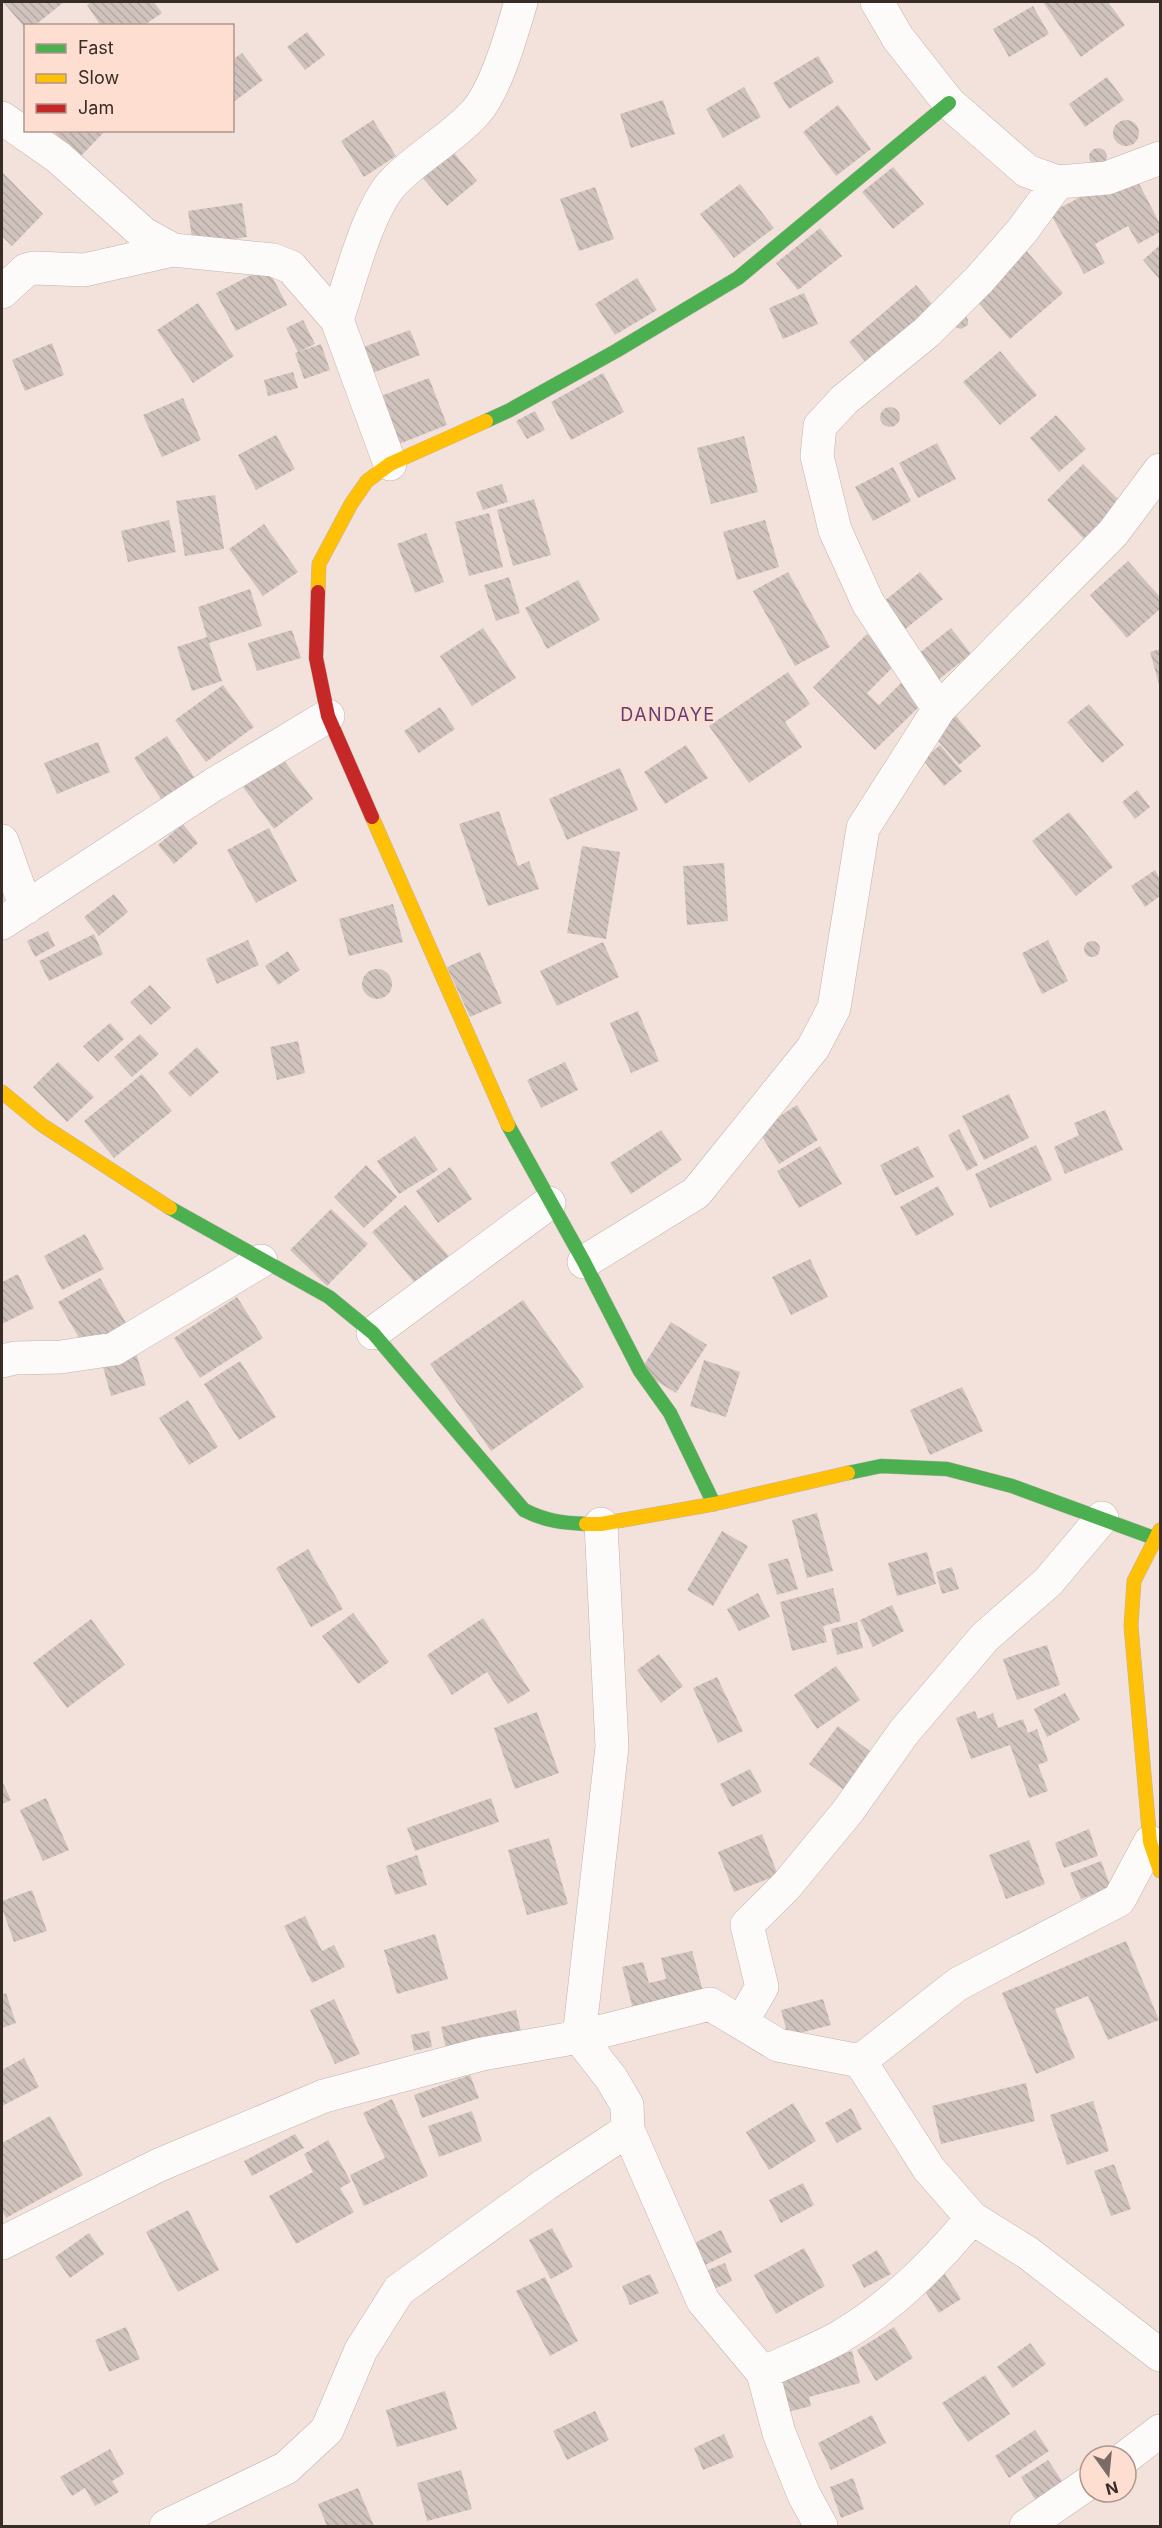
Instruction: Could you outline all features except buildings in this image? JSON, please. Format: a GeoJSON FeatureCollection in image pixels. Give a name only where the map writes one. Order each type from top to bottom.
{"type":"FeatureCollection","features":[{"type":"Feature","properties":{"kind":"street"},"geometry":{"type":"LineString","coordinates":[[337,320],[370,221],[390,186],[475,113],[487,94],[522,2]]}},
{"type":"Feature","properties":{"kind":"street"},"geometry":{"type":"LineString","coordinates":[[877,2],[898,38],[949,103],[1027,171],[1058,182],[1107,178],[1161,158]]}},
{"type":"Feature","properties":{"kind":"street"},"geometry":{"type":"LineString","coordinates":[[714,1504],[670,1413],[640,1371],[584,1262],[513,1137],[328,716],[316,658],[318,564],[351,504],[367,481],[390,464],[510,410],[616,351],[738,278],[949,103]]}},
{"type":"Feature","properties":{"kind":"street"},"geometry":{"type":"LineString","coordinates":[[2,118],[58,157],[144,234],[173,250]]}},
{"type":"Feature","properties":{"kind":"street"},"geometry":{"type":"LineString","coordinates":[[939,709],[868,603],[835,530],[817,456],[820,426],[844,400],[927,332],[979,280],[1022,231],[1058,182]]}},
{"type":"Feature","properties":{"kind":"street"},"geometry":{"type":"LineString","coordinates":[[2,292],[26,270],[34,268],[84,270],[173,250],[273,260],[291,267],[337,320],[390,464]]}},
{"type":"Feature","properties":{"kind":"street"},"geometry":{"type":"LineString","coordinates":[[584,1262],[696,1193],[813,1048],[834,1008],[863,828],[939,709],[1113,533],[1161,470]]}},
{"type":"Feature","properties":{"kind":"street"},"geometry":{"type":"LineString","coordinates":[[2,841],[14,916],[213,785],[328,716]]}},
{"type":"Feature","properties":{"kind":"street"},"geometry":{"type":"LineString","coordinates":[[2,1092],[42,1125],[196,1224],[329,1297],[373,1333],[524,1510],[542,1519],[559,1523],[601,1524],[714,1504],[881,1466],[947,1469],[1012,1486],[1102,1518],[1157,1534],[1134,1581],[1131,1626],[1155,1857],[1119,1900],[958,1984],[860,2061]]}},
{"type":"Feature","properties":{"kind":"street"},"geometry":{"type":"LineString","coordinates":[[373,1333],[549,1203]]}},
{"type":"Feature","properties":{"kind":"street"},"geometry":{"type":"LineString","coordinates":[[2,1361],[15,1358],[61,1357],[114,1349],[261,1261]]}},
{"type":"Feature","properties":{"kind":"street"},"geometry":{"type":"LineString","coordinates":[[741,2023],[762,1987],[747,1925],[787,1885],[848,1811],[904,1732],[985,1637],[1048,1582],[1102,1518]]}},
{"type":"Feature","properties":{"kind":"street"},"geometry":{"type":"LineString","coordinates":[[601,1524],[612,1747],[579,2037],[611,2078],[627,2105],[628,2130],[703,2301],[763,2373],[779,2433],[804,2495],[821,2526]]}},
{"type":"Feature","properties":{"kind":"street"},"geometry":{"type":"LineString","coordinates":[[2,2243],[159,2165],[324,2096],[482,2054],[579,2037],[710,2004],[778,2045],[860,2061],[929,2169],[972,2218],[1029,2253],[1161,2355]]}},
{"type":"Feature","properties":{"kind":"street"},"geometry":{"type":"LineString","coordinates":[[166,2526],[286,2468],[327,2430],[361,2350],[399,2290],[546,2184],[628,2130]]}},
{"type":"Feature","properties":{"kind":"street"},"geometry":{"type":"LineString","coordinates":[[763,2373],[838,2337],[898,2296],[939,2257],[972,2218]]}},
{"type":"Feature","properties":{"kind":"street"},"geometry":{"type":"LineString","coordinates":[[1138,2448],[1161,2431]]}},
{"type":"Feature","properties":{"kind":"street"},"geometry":{"type":"LineString","coordinates":[[1026,2526],[1078,2490]]}},
{"type":"Feature","properties":{"kind":"traffic: fast"},"geometry":{"type":"LineString","coordinates":[[486,421],[616,351],[738,278],[949,103]]}},
{"type":"Feature","properties":{"kind":"traffic: fast"},"geometry":{"type":"LineString","coordinates":[[508,1125],[584,1262],[640,1371],[670,1413],[714,1504]]}},
{"type":"Feature","properties":{"kind":"traffic: fast"},"geometry":{"type":"LineString","coordinates":[[170,1208],[329,1297],[373,1333],[524,1510],[554,1521],[586,1524]]}},
{"type":"Feature","properties":{"kind":"traffic: fast"},"geometry":{"type":"LineString","coordinates":[[848,1473],[881,1466],[947,1469],[1012,1486],[1154,1538]]}},
{"type":"Feature","properties":{"kind":"traffic: slow"},"geometry":{"type":"LineString","coordinates":[[318,592],[319,564],[351,504],[367,481],[390,464],[486,421]]}},
{"type":"Feature","properties":{"kind":"traffic: slow"},"geometry":{"type":"LineString","coordinates":[[372,817],[508,1125]]}},
{"type":"Feature","properties":{"kind":"traffic: slow"},"geometry":{"type":"LineString","coordinates":[[2,1092],[42,1125],[170,1208]]}},
{"type":"Feature","properties":{"kind":"traffic: slow"},"geometry":{"type":"LineString","coordinates":[[586,1524],[601,1524],[714,1504],[848,1473]]}},
{"type":"Feature","properties":{"kind":"traffic: slow"},"geometry":{"type":"LineString","coordinates":[[1160,1530],[1134,1581],[1131,1626],[1150,1842],[1160,1871]]}},
{"type":"Feature","properties":{"kind":"traffic: jam"},"geometry":{"type":"LineString","coordinates":[[318,592],[316,658],[328,716],[372,817]]}},
{"type":"Feature","properties":{"kind":"district","name":"DANDAYE"},"geometry":{"type":"Point","coordinates":[668,715]}}]}
